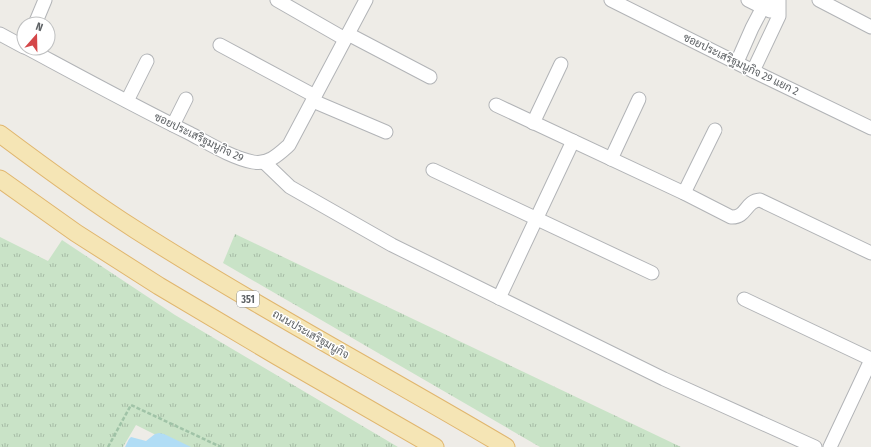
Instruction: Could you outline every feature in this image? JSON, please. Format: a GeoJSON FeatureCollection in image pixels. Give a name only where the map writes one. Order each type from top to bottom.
{"type":"FeatureCollection","features":[{"type":"Feature","properties":{"kind":"main road","name":"ถนนประเสริฐมนูกิจ"},"geometry":{"type":"LineString","coordinates":[[0,134],[46,168],[135,229],[206,274],[446,411],[506,447]]}},
{"type":"Feature","properties":{"kind":"main road"},"geometry":{"type":"LineString","coordinates":[[0,179],[76,233],[159,286],[435,447]]}},
{"type":"Feature","properties":{"kind":"street"},"geometry":{"type":"LineString","coordinates":[[38,16],[45,0]]}},
{"type":"Feature","properties":{"kind":"street"},"geometry":{"type":"LineString","coordinates":[[277,0],[347,37],[430,77]]}},
{"type":"Feature","properties":{"kind":"street"},"geometry":{"type":"LineString","coordinates":[[366,0],[290,144],[277,156],[264,162],[290,187],[382,240],[664,380],[815,447]]}},
{"type":"Feature","properties":{"kind":"street","name":"ซอยประเสริฐมนูกิจ 29 แยก 2"},"geometry":{"type":"LineString","coordinates":[[612,0],[871,128]]}},
{"type":"Feature","properties":{"kind":"street"},"geometry":{"type":"LineString","coordinates":[[748,0],[779,16]]}},
{"type":"Feature","properties":{"kind":"street"},"geometry":{"type":"LineString","coordinates":[[736,62],[763,7],[778,0],[779,16],[753,71]]}},
{"type":"Feature","properties":{"kind":"street"},"geometry":{"type":"LineString","coordinates":[[819,0],[871,26]]}},
{"type":"Feature","properties":{"kind":"street"},"geometry":{"type":"LineString","coordinates":[[0,34],[16,42]]}},
{"type":"Feature","properties":{"kind":"street"},"geometry":{"type":"LineString","coordinates":[[220,45],[314,98],[386,132]]}},
{"type":"Feature","properties":{"kind":"street","name":"ซอยประเสริฐมนูกิจ 29"},"geometry":{"type":"LineString","coordinates":[[42,56],[233,156],[253,162],[264,162]]}},
{"type":"Feature","properties":{"kind":"street"},"geometry":{"type":"LineString","coordinates":[[127,101],[147,61]]}},
{"type":"Feature","properties":{"kind":"street"},"geometry":{"type":"LineString","coordinates":[[533,123],[561,64]]}},
{"type":"Feature","properties":{"kind":"street"},"geometry":{"type":"LineString","coordinates":[[610,159],[639,99]]}},
{"type":"Feature","properties":{"kind":"street"},"geometry":{"type":"LineString","coordinates":[[173,125],[186,100]]}},
{"type":"Feature","properties":{"kind":"street"},"geometry":{"type":"LineString","coordinates":[[496,105],[731,217],[740,215],[752,202],[760,200],[871,253]]}},
{"type":"Feature","properties":{"kind":"street"},"geometry":{"type":"LineString","coordinates":[[684,194],[715,130]]}},
{"type":"Feature","properties":{"kind":"street"},"geometry":{"type":"LineString","coordinates":[[499,298],[573,141]]}},
{"type":"Feature","properties":{"kind":"street"},"geometry":{"type":"LineString","coordinates":[[433,170],[652,273]]}},
{"type":"Feature","properties":{"kind":"street"},"geometry":{"type":"LineString","coordinates":[[744,299],[871,360],[830,447]]}},
{"type":"Feature","properties":{"kind":"path"},"geometry":{"type":"LineString","coordinates":[[108,447],[130,405],[221,447]]}},
{"type":"Feature","properties":{"kind":"green space"},"geometry":{"type":"Polygon","coordinates":[[[235,234],[681,447],[540,447],[223,263],[235,234]]]}},
{"type":"Feature","properties":{"kind":"green space"},"geometry":{"type":"Polygon","coordinates":[[[0,237],[48,261],[62,240],[175,315],[398,447],[180,447],[136,425],[123,447],[0,447],[0,237]]]}},
{"type":"Feature","properties":{"kind":"water"},"geometry":{"type":"Polygon","coordinates":[[[159,433],[191,447],[125,447],[131,437],[146,441],[155,434],[159,433]]]}}]}
